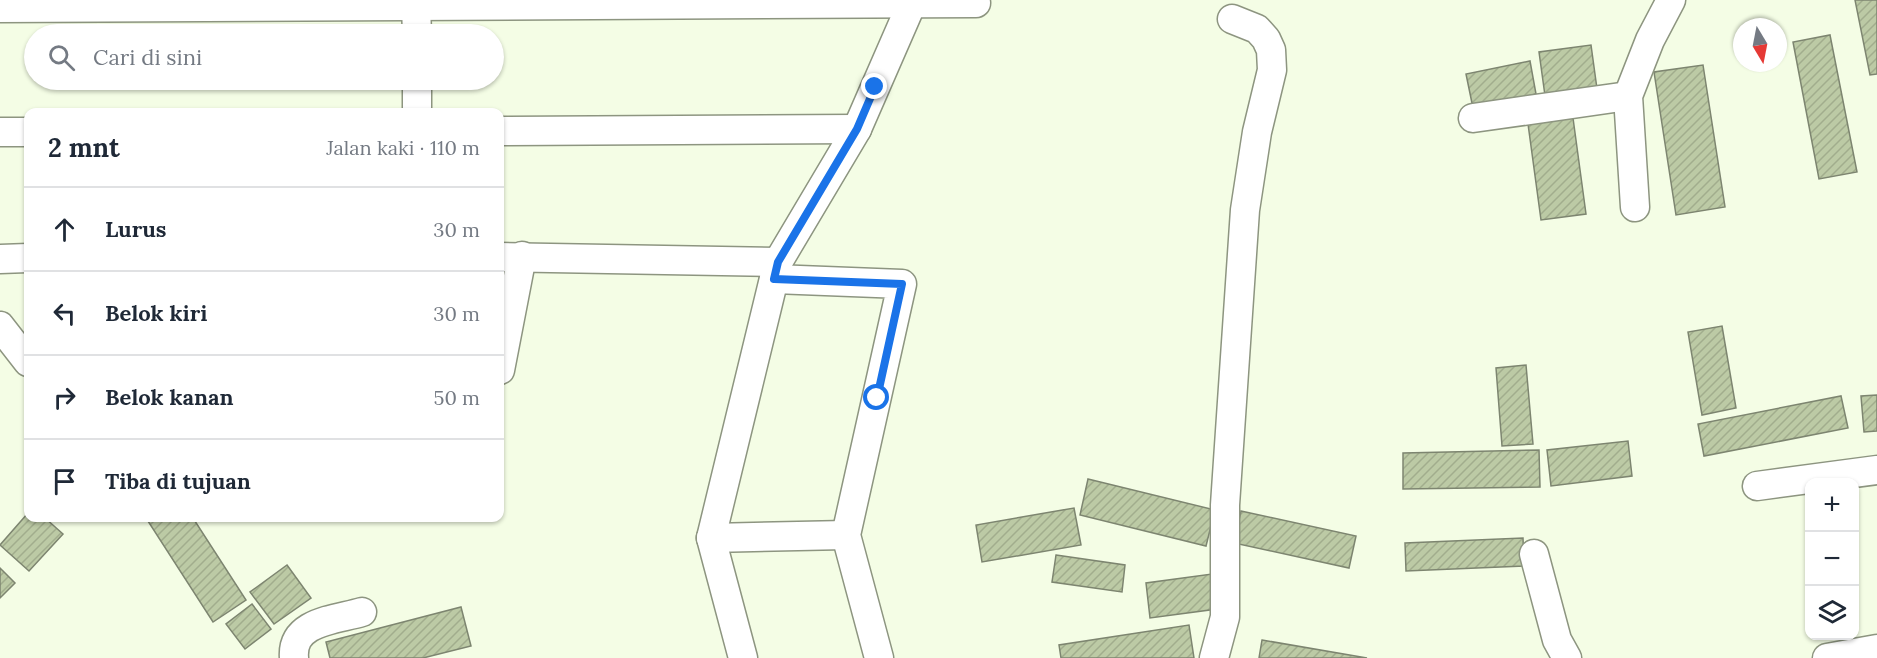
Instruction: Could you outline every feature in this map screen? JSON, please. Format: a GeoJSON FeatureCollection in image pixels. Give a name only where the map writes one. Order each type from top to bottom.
{"type":"FeatureCollection","features":[{"type":"Feature","properties":{"kind":"street"},"geometry":{"type":"LineString","coordinates":[[1635,207],[1629,96],[1650,40],[1671,0]]}},
{"type":"Feature","properties":{"kind":"street"},"geometry":{"type":"LineString","coordinates":[[743,658],[711,538],[776,270],[857,129],[912,3]]}},
{"type":"Feature","properties":{"kind":"street"},"geometry":{"type":"LineString","coordinates":[[0,8],[976,3]]}},
{"type":"Feature","properties":{"kind":"street"},"geometry":{"type":"LineString","coordinates":[[416,6],[417,24]]}},
{"type":"Feature","properties":{"kind":"street"},"geometry":{"type":"LineString","coordinates":[[1214,658],[1225,617],[1225,505],[1245,210],[1257,132],[1272,70],[1271,50],[1266,39],[1257,29],[1232,19]]}},
{"type":"Feature","properties":{"kind":"street"},"geometry":{"type":"LineString","coordinates":[[417,90],[417,108]]}},
{"type":"Feature","properties":{"kind":"street"},"geometry":{"type":"LineString","coordinates":[[1473,118],[1629,96]]}},
{"type":"Feature","properties":{"kind":"street"},"geometry":{"type":"LineString","coordinates":[[504,130],[857,129]]}},
{"type":"Feature","properties":{"kind":"street"},"geometry":{"type":"LineString","coordinates":[[0,132],[24,132]]}},
{"type":"Feature","properties":{"kind":"street"},"geometry":{"type":"LineString","coordinates":[[504,329],[511,256],[776,270],[902,284],[846,535],[879,658]]}},
{"type":"Feature","properties":{"kind":"street"},"geometry":{"type":"LineString","coordinates":[[0,258],[24,258]]}},
{"type":"Feature","properties":{"kind":"street"},"geometry":{"type":"LineString","coordinates":[[0,326],[24,357]]}},
{"type":"Feature","properties":{"kind":"street"},"geometry":{"type":"LineString","coordinates":[[1757,486],[1877,470]]}},
{"type":"Feature","properties":{"kind":"street"},"geometry":{"type":"LineString","coordinates":[[711,538],[846,535]]}},
{"type":"Feature","properties":{"kind":"street"},"geometry":{"type":"LineString","coordinates":[[1534,554],[1557,640],[1567,658]]}},
{"type":"Feature","properties":{"kind":"street"},"geometry":{"type":"LineString","coordinates":[[294,658],[294,645],[307,627],[362,612]]}},
{"type":"Feature","properties":{"kind":"street"},"geometry":{"type":"LineString","coordinates":[[1827,658],[1877,650]]}},
{"type":"Feature","properties":{"kind":"building"},"geometry":{"type":"Polygon","coordinates":[[[1855,0],[1877,0],[1877,74],[1870,75],[1855,0]]]}},
{"type":"Feature","properties":{"kind":"building"},"geometry":{"type":"Polygon","coordinates":[[[1830,35],[1857,172],[1819,179],[1793,42],[1830,35]]]}},
{"type":"Feature","properties":{"kind":"building"},"geometry":{"type":"Polygon","coordinates":[[[1591,45],[1598,96],[1546,103],[1539,52],[1591,45]]]}},
{"type":"Feature","properties":{"kind":"building"},"geometry":{"type":"Polygon","coordinates":[[[1530,61],[1536,94],[1473,108],[1466,74],[1530,61]]]}},
{"type":"Feature","properties":{"kind":"building"},"geometry":{"type":"Polygon","coordinates":[[[1703,65],[1725,207],[1676,215],[1654,72],[1703,65]]]}},
{"type":"Feature","properties":{"kind":"building"},"geometry":{"type":"Polygon","coordinates":[[[1573,118],[1586,214],[1541,220],[1528,124],[1573,118]]]}},
{"type":"Feature","properties":{"kind":"building"},"geometry":{"type":"Polygon","coordinates":[[[1722,326],[1736,408],[1702,415],[1688,332],[1722,326]]]}},
{"type":"Feature","properties":{"kind":"building"},"geometry":{"type":"Polygon","coordinates":[[[1526,365],[1533,444],[1502,446],[1496,368],[1526,365]]]}},
{"type":"Feature","properties":{"kind":"building"},"geometry":{"type":"Polygon","coordinates":[[[1877,395],[1877,431],[1864,432],[1861,396],[1877,395]]]}},
{"type":"Feature","properties":{"kind":"building"},"geometry":{"type":"Polygon","coordinates":[[[1841,396],[1848,428],[1704,456],[1698,424],[1841,396]]]}},
{"type":"Feature","properties":{"kind":"building"},"geometry":{"type":"Polygon","coordinates":[[[1628,441],[1632,476],[1551,486],[1547,450],[1628,441]]]}},
{"type":"Feature","properties":{"kind":"building"},"geometry":{"type":"Polygon","coordinates":[[[1539,450],[1540,487],[1403,489],[1403,453],[1539,450]]]}},
{"type":"Feature","properties":{"kind":"building"},"geometry":{"type":"Polygon","coordinates":[[[1088,479],[1215,510],[1206,546],[1080,515],[1088,479]]]}},
{"type":"Feature","properties":{"kind":"building"},"geometry":{"type":"Polygon","coordinates":[[[1074,508],[1081,545],[982,562],[976,525],[1074,508]]]}},
{"type":"Feature","properties":{"kind":"building"},"geometry":{"type":"Polygon","coordinates":[[[1241,511],[1356,536],[1349,568],[1234,543],[1241,511]]]}},
{"type":"Feature","properties":{"kind":"building"},"geometry":{"type":"Polygon","coordinates":[[[24,518],[24,522],[50,522],[63,534],[29,571],[0,545],[24,518]]]}},
{"type":"Feature","properties":{"kind":"building"},"geometry":{"type":"Polygon","coordinates":[[[149,522],[196,522],[246,600],[213,622],[149,522]]]}},
{"type":"Feature","properties":{"kind":"building"},"geometry":{"type":"Polygon","coordinates":[[[1523,538],[1524,566],[1406,571],[1405,543],[1523,538]]]}},
{"type":"Feature","properties":{"kind":"building"},"geometry":{"type":"Polygon","coordinates":[[[1056,555],[1125,565],[1122,592],[1052,582],[1056,555]]]}},
{"type":"Feature","properties":{"kind":"building"},"geometry":{"type":"Polygon","coordinates":[[[287,565],[311,598],[274,624],[250,592],[287,565]]]}},
{"type":"Feature","properties":{"kind":"building"},"geometry":{"type":"Polygon","coordinates":[[[0,568],[15,583],[0,598],[0,568]]]}},
{"type":"Feature","properties":{"kind":"building"},"geometry":{"type":"Polygon","coordinates":[[[1212,574],[1217,609],[1150,618],[1146,583],[1212,574]]]}},
{"type":"Feature","properties":{"kind":"building"},"geometry":{"type":"Polygon","coordinates":[[[252,604],[271,629],[245,649],[226,624],[252,604]]]}},
{"type":"Feature","properties":{"kind":"building"},"geometry":{"type":"Polygon","coordinates":[[[461,607],[471,646],[423,658],[330,658],[326,642],[461,607]]]}},
{"type":"Feature","properties":{"kind":"building"},"geometry":{"type":"Polygon","coordinates":[[[1189,625],[1194,658],[1061,658],[1059,645],[1189,625]]]}},
{"type":"Feature","properties":{"kind":"building"},"geometry":{"type":"Polygon","coordinates":[[[1262,640],[1367,658],[1259,658],[1262,640]]]}},
{"type":"Feature","properties":{"kind":"route"},"geometry":{"type":"LineString","coordinates":[[875,87],[857,129],[778,262],[774,279],[902,284],[877,398]]}}]}
